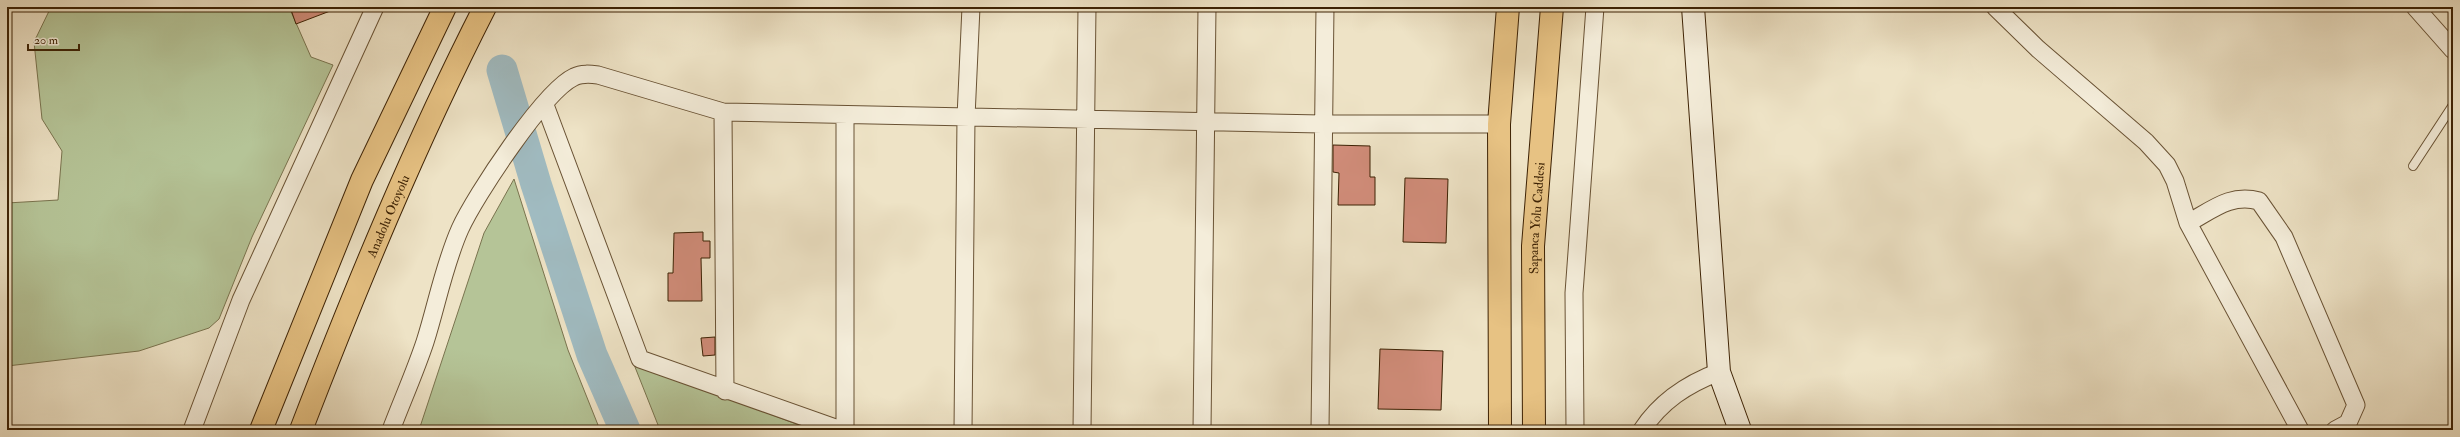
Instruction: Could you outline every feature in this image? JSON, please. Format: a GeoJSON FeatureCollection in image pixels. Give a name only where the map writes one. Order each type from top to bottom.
{"type":"FeatureCollection","features":[{"type":"Feature","properties":{"kind":"highway"},"geometry":{"type":"LineString","coordinates":[[261,430],[362,180],[445,7]]}},
{"type":"Feature","properties":{"kind":"highway","name":"Anadolu Otoyolu"},"geometry":{"type":"LineString","coordinates":[[301,430],[338,334],[398,193],[485,7]]}},
{"type":"Feature","properties":{"kind":"highway"},"geometry":{"type":"LineString","coordinates":[[1500,430],[1499,124],[1508,7]]}},
{"type":"Feature","properties":{"kind":"highway","name":"Sapanca Yolu Caddesi"},"geometry":{"type":"LineString","coordinates":[[1534,430],[1532,246],[1552,7]]}},
{"type":"Feature","properties":{"kind":"street"},"geometry":{"type":"LineString","coordinates":[[192,430],[241,300],[375,7]]}},
{"type":"Feature","properties":{"kind":"street"},"geometry":{"type":"LineString","coordinates":[[963,430],[966,117],[971,7]]}},
{"type":"Feature","properties":{"kind":"street"},"geometry":{"type":"LineString","coordinates":[[1082,430],[1087,7]]}},
{"type":"Feature","properties":{"kind":"street"},"geometry":{"type":"LineString","coordinates":[[1202,430],[1207,7]]}},
{"type":"Feature","properties":{"kind":"street"},"geometry":{"type":"LineString","coordinates":[[1320,430],[1322,124],[1325,7]]}},
{"type":"Feature","properties":{"kind":"street"},"geometry":{"type":"LineString","coordinates":[[1575,430],[1574,292],[1596,7]]}},
{"type":"Feature","properties":{"kind":"street"},"geometry":{"type":"LineString","coordinates":[[1694,7],[1719,372],[1740,430]]}},
{"type":"Feature","properties":{"kind":"street"},"geometry":{"type":"LineString","coordinates":[[1995,7],[2038,49],[2160,155],[2175,181],[2188,223],[2300,430]]}},
{"type":"Feature","properties":{"kind":"street"},"geometry":{"type":"LineString","coordinates":[[2415,7],[2453,50]]}},
{"type":"Feature","properties":{"kind":"street"},"geometry":{"type":"LineString","coordinates":[[391,430],[424,343],[451,251],[471,206],[528,122],[574,77],[585,74],[598,75],[723,112],[1322,124],[1499,124]]}},
{"type":"Feature","properties":{"kind":"street"},"geometry":{"type":"LineString","coordinates":[[544,105],[640,359],[841,430]]}},
{"type":"Feature","properties":{"kind":"street"},"geometry":{"type":"LineString","coordinates":[[723,112],[725,390]]}},
{"type":"Feature","properties":{"kind":"street"},"geometry":{"type":"LineString","coordinates":[[845,115],[845,430]]}},
{"type":"Feature","properties":{"kind":"street"},"geometry":{"type":"LineString","coordinates":[[2188,223],[2235,198],[2246,197],[2259,200],[2284,237],[2356,405],[2348,423],[2335,430]]}},
{"type":"Feature","properties":{"kind":"street"},"geometry":{"type":"LineString","coordinates":[[1642,430],[1666,401],[1698,380],[1719,372]]}},
{"type":"Feature","properties":{"kind":"lane"},"geometry":{"type":"LineString","coordinates":[[2413,166],[2453,105]]}},
{"type":"Feature","properties":{"kind":"green space"},"geometry":{"type":"Polygon","coordinates":[[[51,7],[289,7],[311,57],[333,65],[252,237],[219,319],[209,328],[139,351],[7,366],[7,203],[58,200],[62,151],[42,119],[34,42],[51,7]]]}},
{"type":"Feature","properties":{"kind":"green space"},"geometry":{"type":"Polygon","coordinates":[[[514,179],[568,350],[600,430],[419,430],[484,233],[514,179]]]}},
{"type":"Feature","properties":{"kind":"green space"},"geometry":{"type":"Polygon","coordinates":[[[633,362],[812,430],[660,430],[633,362]]]}},
{"type":"Feature","properties":{"kind":"building"},"geometry":{"type":"Polygon","coordinates":[[[290,7],[337,7],[338,8],[296,24],[290,7]]]}},
{"type":"Feature","properties":{"kind":"building"},"geometry":{"type":"Polygon","coordinates":[[[1333,145],[1370,146],[1370,177],[1375,177],[1375,205],[1338,205],[1339,173],[1333,172],[1333,145]]]}},
{"type":"Feature","properties":{"kind":"building"},"geometry":{"type":"Polygon","coordinates":[[[1405,178],[1448,179],[1446,243],[1403,242],[1405,178]]]}},
{"type":"Feature","properties":{"kind":"building"},"geometry":{"type":"Polygon","coordinates":[[[703,232],[703,241],[710,241],[710,258],[701,258],[702,301],[668,301],[668,273],[673,273],[674,233],[703,232]]]}},
{"type":"Feature","properties":{"kind":"building"},"geometry":{"type":"Polygon","coordinates":[[[715,337],[715,355],[703,356],[701,338],[715,337]]]}},
{"type":"Feature","properties":{"kind":"building"},"geometry":{"type":"Polygon","coordinates":[[[1380,349],[1443,351],[1441,410],[1378,409],[1380,349]]]}},
{"type":"Feature","properties":{"kind":"waterway"},"geometry":{"type":"LineString","coordinates":[[502,70],[536,184],[592,355],[625,430]]}}]}
